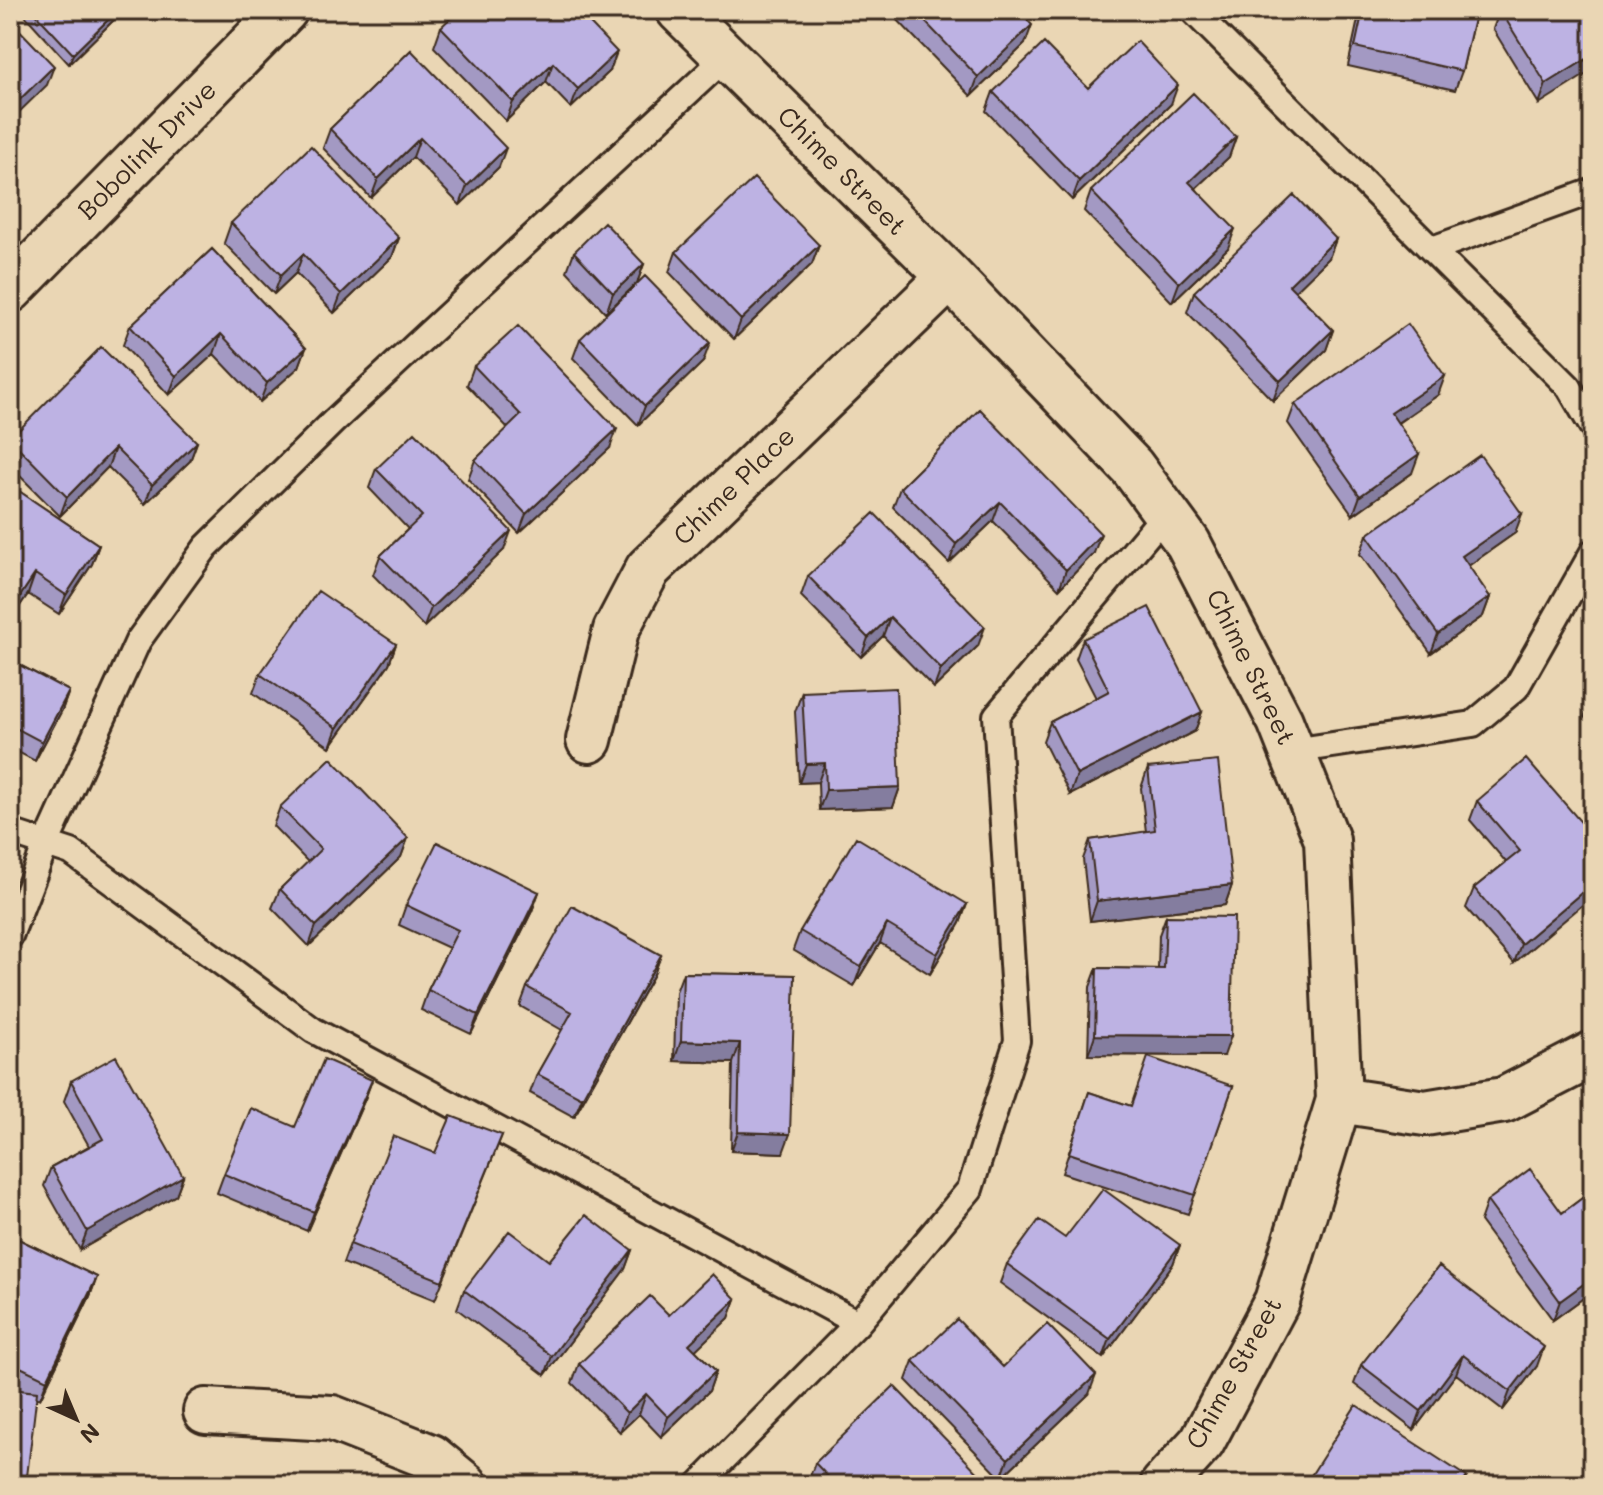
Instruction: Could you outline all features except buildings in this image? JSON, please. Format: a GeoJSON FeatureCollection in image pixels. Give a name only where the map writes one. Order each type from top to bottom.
{"type":"FeatureCollection","features":[{"type":"Feature","properties":{"kind":"street","name":"Bobolink Drive"},"geometry":{"type":"LineString","coordinates":[[10,290],[285,10]]}},
{"type":"Feature","properties":{"kind":"street","name":"Chime Street"},"geometry":{"type":"LineString","coordinates":[[679,10],[950,277],[1132,467],[1188,543],[1280,721],[1327,840],[1339,1100],[1277,1301],[1202,1442],[1163,1485]]}},
{"type":"Feature","properties":{"kind":"street","name":"Chime Place"},"geometry":{"type":"LineString","coordinates":[[589,740],[616,630],[648,569],[950,277]]}},
{"type":"Feature","properties":{"kind":"street"},"geometry":{"type":"LineString","coordinates":[[1339,1100],[1425,1113],[1504,1100],[1593,1054]]}},
{"type":"Feature","properties":{"kind":"street"},"geometry":{"type":"LineString","coordinates":[[206,1411],[332,1418],[431,1457],[465,1485]]}},
{"type":"Feature","properties":{"kind":"lane"},"geometry":{"type":"LineString","coordinates":[[1192,10],[1569,387],[1593,428]]}},
{"type":"Feature","properties":{"kind":"lane"},"geometry":{"type":"LineString","coordinates":[[10,936],[46,844],[138,641],[206,547],[333,422],[726,57]]}},
{"type":"Feature","properties":{"kind":"lane"},"geometry":{"type":"LineString","coordinates":[[1432,249],[1593,191]]}},
{"type":"Feature","properties":{"kind":"lane"},"geometry":{"type":"LineString","coordinates":[[698,1485],[858,1323],[970,1189],[1017,1041],[996,716],[1166,513]]}},
{"type":"Feature","properties":{"kind":"lane"},"geometry":{"type":"LineString","coordinates":[[1292,751],[1473,724],[1516,688],[1593,552]]}},
{"type":"Feature","properties":{"kind":"lane"},"geometry":{"type":"LineString","coordinates":[[10,832],[71,852],[313,1030],[858,1323]]}}]}
